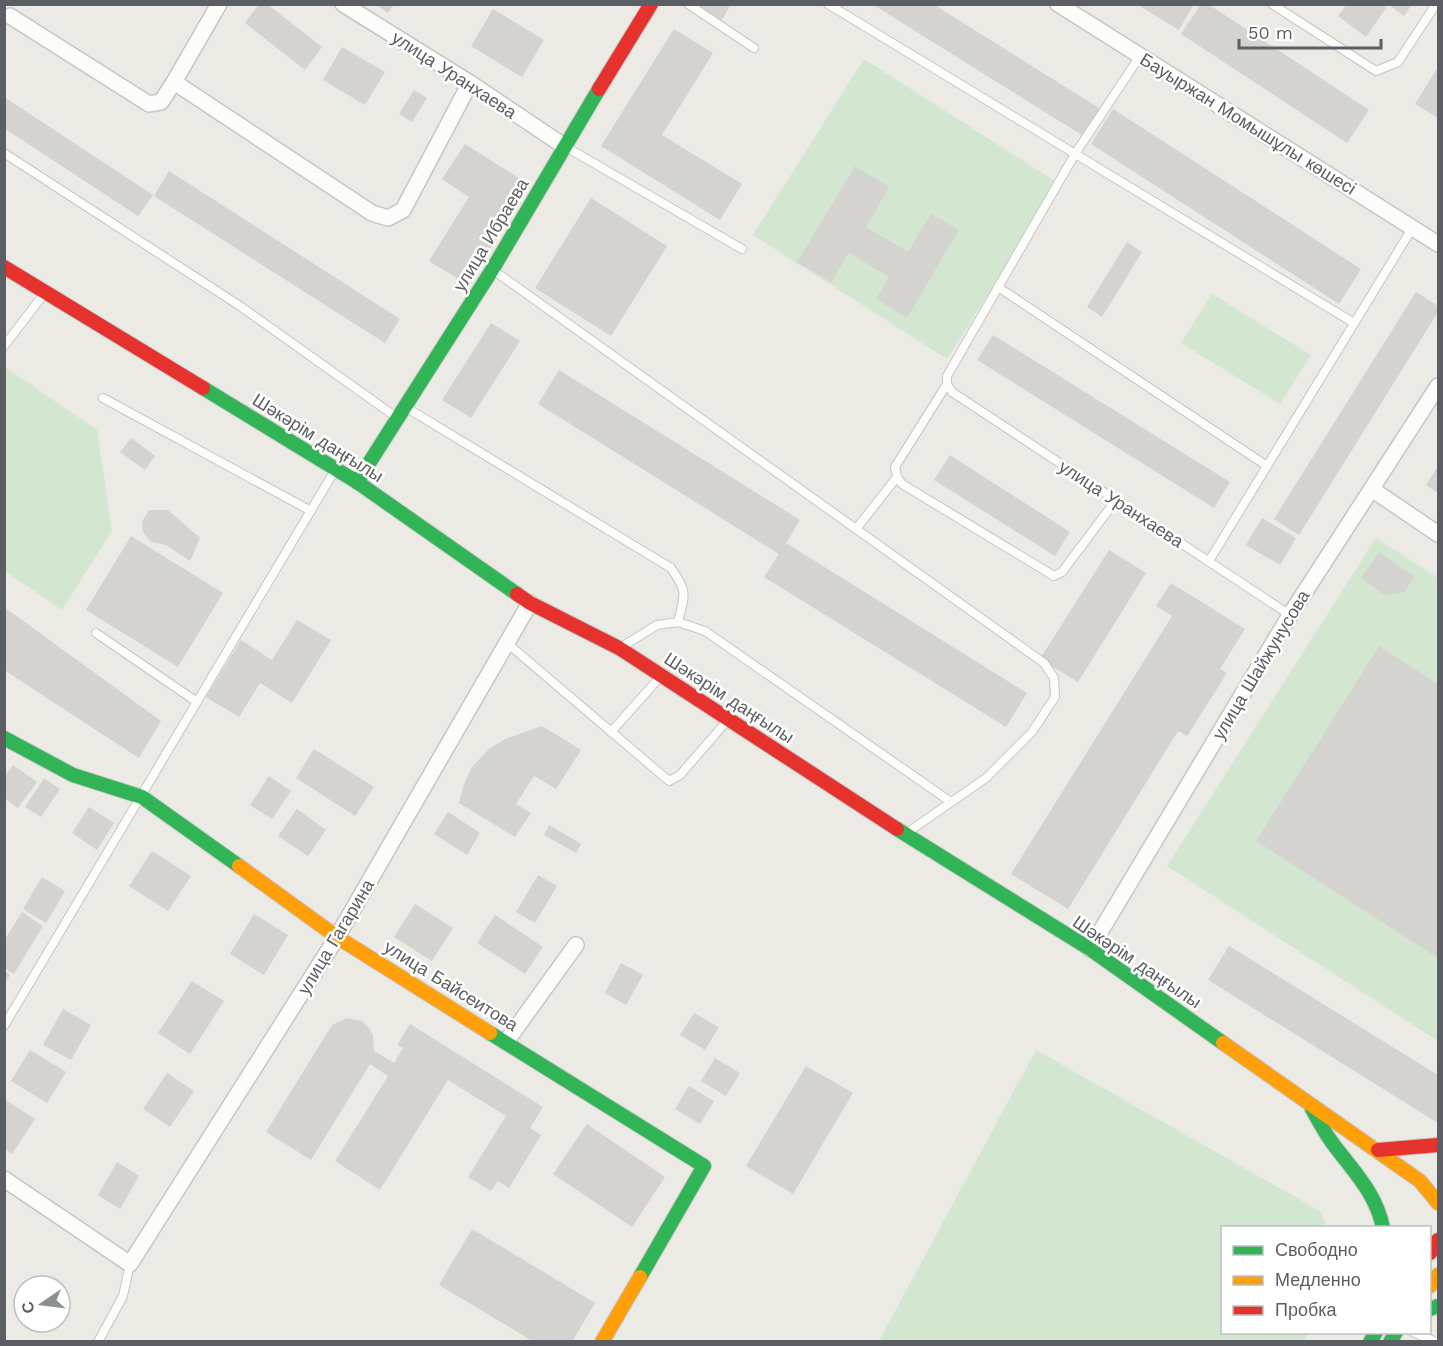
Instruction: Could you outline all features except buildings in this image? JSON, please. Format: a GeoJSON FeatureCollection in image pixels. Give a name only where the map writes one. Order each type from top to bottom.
{"type":"FeatureCollection","features":[{"type":"Feature","properties":{"kind":"main road","name":"улица Ибраева"},"geometry":{"type":"LineString","coordinates":[[357,482],[492,270],[564,146],[651,4]]}},
{"type":"Feature","properties":{"kind":"main road","name":"Шәкәрім даңғылы"},"geometry":{"type":"LineString","coordinates":[[4,267],[357,482],[530,603],[619,648],[905,834],[1090,949],[1378,1150],[1420,1181],[1438,1203]]}},
{"type":"Feature","properties":{"kind":"main road","name":"улица Байсеитова"},"geometry":{"type":"LineString","coordinates":[[4,738],[73,775],[142,797],[338,937],[704,1166],[602,1341]]}},
{"type":"Feature","properties":{"kind":"main road"},"geometry":{"type":"LineString","coordinates":[[1307,1102],[1332,1142],[1372,1193],[1383,1226]]}},
{"type":"Feature","properties":{"kind":"main road"},"geometry":{"type":"LineString","coordinates":[[1378,1150],[1438,1145]]}},
{"type":"Feature","properties":{"kind":"main road","name":"Шәкәрім даңғылы"},"geometry":{"type":"LineString","coordinates":[[1420,1181],[1438,1187]]}},
{"type":"Feature","properties":{"kind":"street"},"geometry":{"type":"LineString","coordinates":[[10,16],[149,104],[160,102],[174,82],[219,4]]}},
{"type":"Feature","properties":{"kind":"street","name":"улица Уранхаева"},"geometry":{"type":"LineString","coordinates":[[343,4],[470,83],[564,146]]}},
{"type":"Feature","properties":{"kind":"street","name":"Бауыржан Момышұлы көшесі"},"geometry":{"type":"LineString","coordinates":[[1058,4],[1438,244]]}},
{"type":"Feature","properties":{"kind":"street"},"geometry":{"type":"LineString","coordinates":[[174,82],[372,213],[388,218],[403,210],[470,83]]}},
{"type":"Feature","properties":{"kind":"street","name":"улица Шайжунусова"},"geometry":{"type":"LineString","coordinates":[[1090,949],[1290,615],[1438,386]]}},
{"type":"Feature","properties":{"kind":"street"},"geometry":{"type":"LineString","coordinates":[[1372,490],[1438,534]]}},
{"type":"Feature","properties":{"kind":"street","name":"улица Гагарина"},"geometry":{"type":"LineString","coordinates":[[130,1264],[338,937],[530,603]]}},
{"type":"Feature","properties":{"kind":"street"},"geometry":{"type":"LineString","coordinates":[[506,1042],[576,945]]}},
{"type":"Feature","properties":{"kind":"street"},"geometry":{"type":"LineString","coordinates":[[4,1179],[130,1264]]}},
{"type":"Feature","properties":{"kind":"lane"},"geometry":{"type":"LineString","coordinates":[[688,4],[754,48]]}},
{"type":"Feature","properties":{"kind":"lane"},"geometry":{"type":"LineString","coordinates":[[828,4],[1354,324]]}},
{"type":"Feature","properties":{"kind":"lane"},"geometry":{"type":"LineString","coordinates":[[1272,4],[1376,71],[1398,62],[1436,4]]}},
{"type":"Feature","properties":{"kind":"lane"},"geometry":{"type":"LineString","coordinates":[[1116,500],[1062,572],[1054,576],[902,484],[897,477],[895,467],[947,384],[947,376],[1075,154],[1140,56]]}},
{"type":"Feature","properties":{"kind":"lane"},"geometry":{"type":"LineString","coordinates":[[564,146],[742,249]]}},
{"type":"Feature","properties":{"kind":"lane"},"geometry":{"type":"LineString","coordinates":[[4,153],[402,413],[671,568],[683,585],[684,597],[678,622]]}},
{"type":"Feature","properties":{"kind":"lane"},"geometry":{"type":"LineString","coordinates":[[1209,561],[1413,227]]}},
{"type":"Feature","properties":{"kind":"lane"},"geometry":{"type":"LineString","coordinates":[[492,270],[1044,663],[1054,678],[1054,697],[1032,732],[986,778],[905,834]]}},
{"type":"Feature","properties":{"kind":"lane"},"geometry":{"type":"LineString","coordinates":[[998,287],[1267,466]]}},
{"type":"Feature","properties":{"kind":"lane"},"geometry":{"type":"LineString","coordinates":[[4,346],[45,292]]}},
{"type":"Feature","properties":{"kind":"lane","name":"улица Уранхаева"},"geometry":{"type":"LineString","coordinates":[[947,384],[952,392],[1290,615]]}},
{"type":"Feature","properties":{"kind":"lane"},"geometry":{"type":"LineString","coordinates":[[103,398],[310,511]]}},
{"type":"Feature","properties":{"kind":"lane"},"geometry":{"type":"LineString","coordinates":[[4,1026],[336,469]]}},
{"type":"Feature","properties":{"kind":"lane"},"geometry":{"type":"LineString","coordinates":[[855,529],[897,477]]}},
{"type":"Feature","properties":{"kind":"lane"},"geometry":{"type":"LineString","coordinates":[[619,648],[657,625],[678,622],[705,631],[951,802]]}},
{"type":"Feature","properties":{"kind":"lane"},"geometry":{"type":"LineString","coordinates":[[96,633],[197,702]]}},
{"type":"Feature","properties":{"kind":"lane"},"geometry":{"type":"LineString","coordinates":[[507,643],[669,781],[680,775],[728,720]]}},
{"type":"Feature","properties":{"kind":"lane"},"geometry":{"type":"LineString","coordinates":[[611,732],[662,676]]}},
{"type":"Feature","properties":{"kind":"lane"},"geometry":{"type":"LineString","coordinates":[[98,1341],[123,1296],[130,1264]]}},
{"type":"Feature","properties":{"kind":"lane"},"geometry":{"type":"LineString","coordinates":[[1418,1334],[1436,1341]]}},
{"type":"Feature","properties":{"kind":"green space"},"geometry":{"type":"Polygon","coordinates":[[[864,59],[1058,183],[947,359],[753,235],[864,59]]]}},
{"type":"Feature","properties":{"kind":"green space"},"geometry":{"type":"Polygon","coordinates":[[[1212,294],[1311,355],[1280,404],[1181,343],[1212,294]]]}},
{"type":"Feature","properties":{"kind":"green space"},"geometry":{"type":"Polygon","coordinates":[[[5,367],[97,430],[112,531],[62,610],[5,571],[5,367]]]}},
{"type":"Feature","properties":{"kind":"green space"},"geometry":{"type":"Polygon","coordinates":[[[1376,538],[1438,578],[1438,1041],[1167,866],[1376,538]]]}},
{"type":"Feature","properties":{"kind":"green space"},"geometry":{"type":"Polygon","coordinates":[[[1036,1050],[1320,1211],[1327,1226],[1221,1226],[1221,1334],[1307,1334],[1303,1341],[879,1341],[1036,1050]]]}},
{"type":"Feature","properties":{"kind":"traffic: fast"},"geometry":{"type":"LineString","coordinates":[[357,482],[492,270],[599,89]]}},
{"type":"Feature","properties":{"kind":"traffic: fast"},"geometry":{"type":"LineString","coordinates":[[203,388],[357,482],[517,594]]}},
{"type":"Feature","properties":{"kind":"traffic: fast"},"geometry":{"type":"LineString","coordinates":[[4,738],[73,775],[142,797],[239,866]]}},
{"type":"Feature","properties":{"kind":"traffic: fast"},"geometry":{"type":"LineString","coordinates":[[897,829],[1090,949],[1223,1043]]}},
{"type":"Feature","properties":{"kind":"traffic: fast"},"geometry":{"type":"LineString","coordinates":[[490,1033],[704,1166],[640,1277]]}},
{"type":"Feature","properties":{"kind":"traffic: fast"},"geometry":{"type":"LineString","coordinates":[[1312,1109],[1331,1141],[1369,1192],[1383,1226]]}},
{"type":"Feature","properties":{"kind":"traffic: fast"},"geometry":{"type":"LineString","coordinates":[[1431,1309],[1438,1306]]}},
{"type":"Feature","properties":{"kind":"traffic: fast"},"geometry":{"type":"LineString","coordinates":[[1370,1342],[1375,1334]]}},
{"type":"Feature","properties":{"kind":"traffic: fast"},"geometry":{"type":"LineString","coordinates":[[1390,1342],[1395,1334]]}},
{"type":"Feature","properties":{"kind":"traffic: slow"},"geometry":{"type":"LineString","coordinates":[[239,866],[337,937],[490,1033]]}},
{"type":"Feature","properties":{"kind":"traffic: slow"},"geometry":{"type":"LineString","coordinates":[[1223,1043],[1420,1181],[1438,1203]]}},
{"type":"Feature","properties":{"kind":"traffic: slow"},"geometry":{"type":"LineString","coordinates":[[1431,1285],[1438,1275]]}},
{"type":"Feature","properties":{"kind":"traffic: slow"},"geometry":{"type":"LineString","coordinates":[[602,1342],[640,1277]]}},
{"type":"Feature","properties":{"kind":"traffic: jam"},"geometry":{"type":"LineString","coordinates":[[599,89],[651,4]]}},
{"type":"Feature","properties":{"kind":"traffic: jam"},"geometry":{"type":"LineString","coordinates":[[4,267],[203,388]]}},
{"type":"Feature","properties":{"kind":"traffic: jam"},"geometry":{"type":"LineString","coordinates":[[517,594],[530,603],[619,648],[897,829]]}},
{"type":"Feature","properties":{"kind":"traffic: jam"},"geometry":{"type":"LineString","coordinates":[[1378,1150],[1438,1145]]}},
{"type":"Feature","properties":{"kind":"traffic: jam"},"geometry":{"type":"LineString","coordinates":[[1431,1251],[1438,1240]]}}]}
